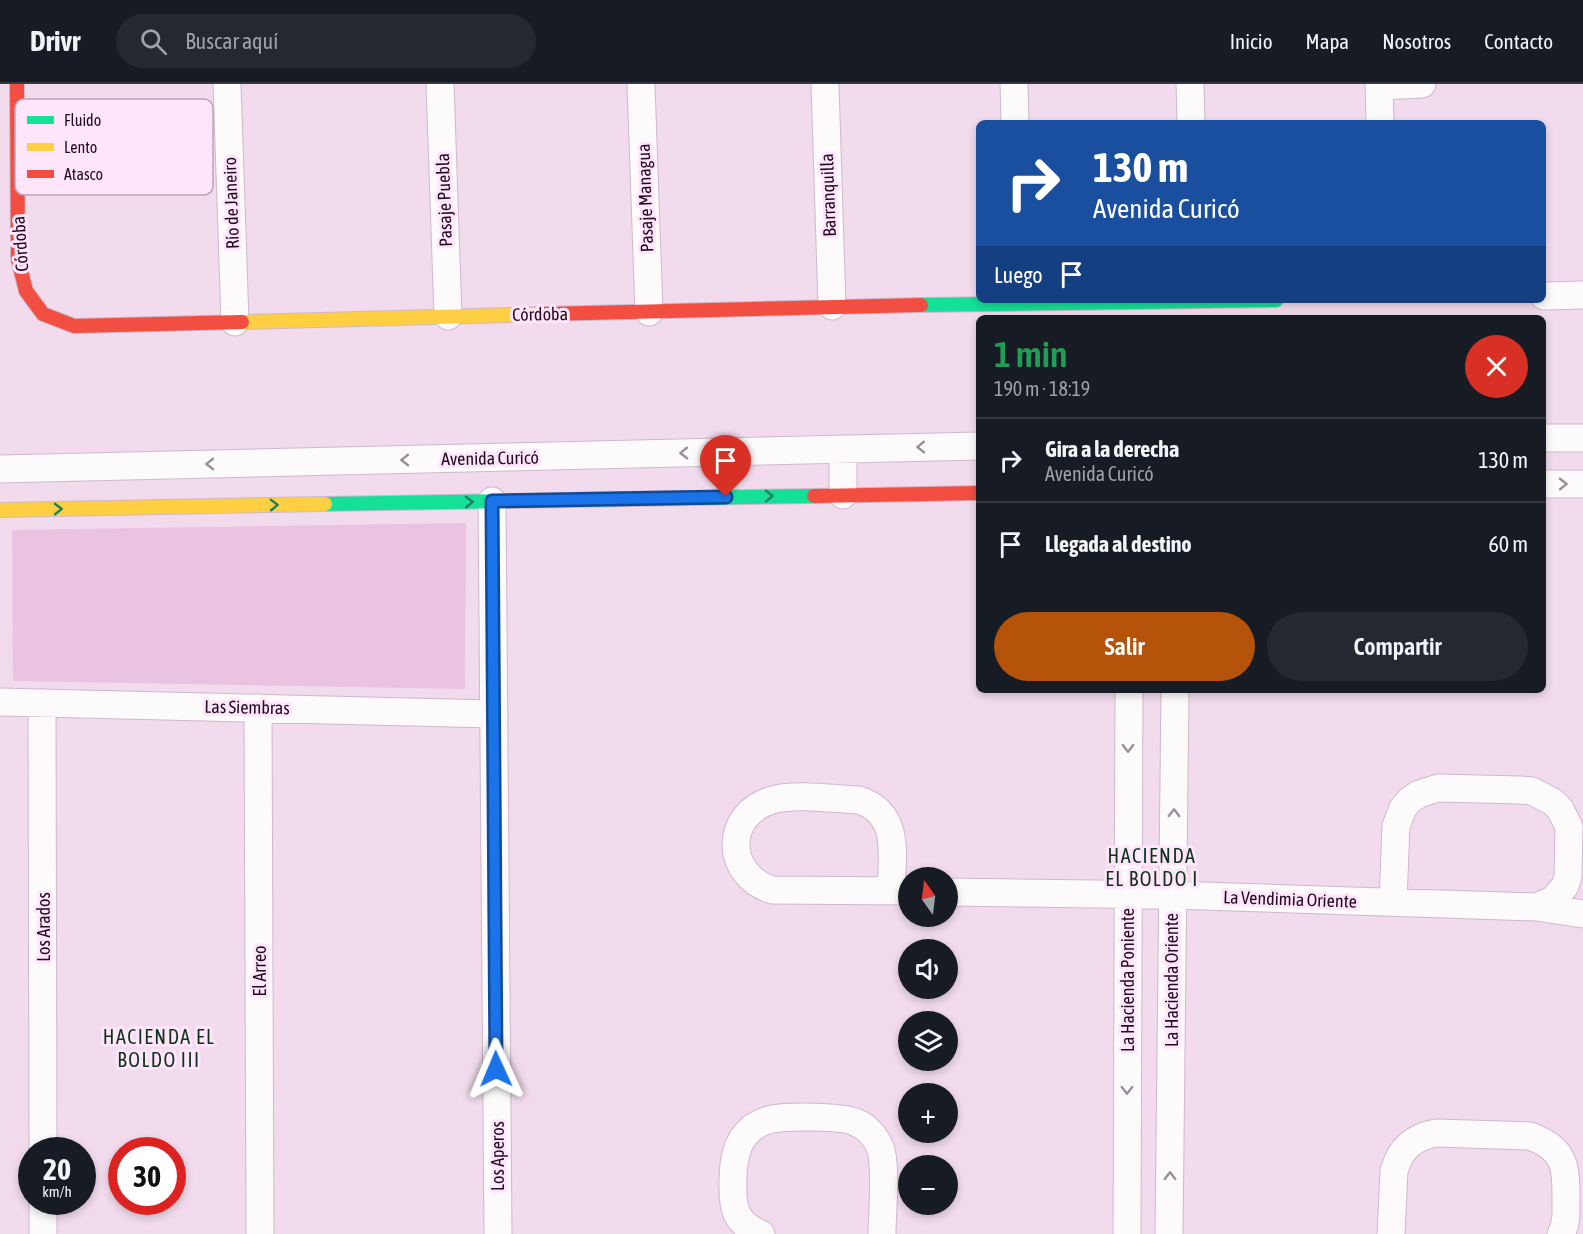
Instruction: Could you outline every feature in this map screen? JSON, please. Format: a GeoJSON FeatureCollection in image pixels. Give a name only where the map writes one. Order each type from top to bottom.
{"type":"FeatureCollection","features":[{"type":"Feature","properties":{"kind":"street","name":"Córdoba"},"geometry":{"type":"LineString","coordinates":[[17,84],[17,99]]}},
{"type":"Feature","properties":{"kind":"street","name":"Río de Janeiro"},"geometry":{"type":"LineString","coordinates":[[227,84],[235,322]]}},
{"type":"Feature","properties":{"kind":"street","name":"Pasaje Puebla"},"geometry":{"type":"LineString","coordinates":[[440,84],[448,316]]}},
{"type":"Feature","properties":{"kind":"street","name":"Pasaje Managua"},"geometry":{"type":"LineString","coordinates":[[641,84],[649,312]]}},
{"type":"Feature","properties":{"kind":"street","name":"Barranquilla"},"geometry":{"type":"LineString","coordinates":[[825,84],[832,306]]}},
{"type":"Feature","properties":{"kind":"street"},"geometry":{"type":"LineString","coordinates":[[1014,84],[1015,120]]}},
{"type":"Feature","properties":{"kind":"street"},"geometry":{"type":"LineString","coordinates":[[1190,84],[1191,120]]}},
{"type":"Feature","properties":{"kind":"street"},"geometry":{"type":"LineString","coordinates":[[1380,120],[1379,85],[1422,84]]}},
{"type":"Feature","properties":{"kind":"street","name":"Córdoba"},"geometry":{"type":"LineString","coordinates":[[18,195],[18,259],[26,291],[43,314],[74,326],[976,303]]}},
{"type":"Feature","properties":{"kind":"street"},"geometry":{"type":"LineString","coordinates":[[1546,296],[1583,296]]}},
{"type":"Feature","properties":{"kind":"street"},"geometry":{"type":"LineString","coordinates":[[1546,438],[1583,438]]}},
{"type":"Feature","properties":{"kind":"street","name":"Avenida Curicó"},"geometry":{"type":"LineString","coordinates":[[0,469],[976,446]]}},
{"type":"Feature","properties":{"kind":"street"},"geometry":{"type":"LineString","coordinates":[[843,449],[843,495]]}},
{"type":"Feature","properties":{"kind":"street"},"geometry":{"type":"LineString","coordinates":[[1546,484],[1583,484]]}},
{"type":"Feature","properties":{"kind":"street"},"geometry":{"type":"LineString","coordinates":[[0,510],[976,493]]}},
{"type":"Feature","properties":{"kind":"street","name":"Los Aperos"},"geometry":{"type":"LineString","coordinates":[[492,501],[498,1234]]}},
{"type":"Feature","properties":{"kind":"street","name":"La Hacienda Poniente"},"geometry":{"type":"LineString","coordinates":[[1126,1234],[1150,895],[1129,693]]}},
{"type":"Feature","properties":{"kind":"street","name":"La Hacienda Oriente"},"geometry":{"type":"LineString","coordinates":[[1169,1234],[1150,895],[1175,693]]}},
{"type":"Feature","properties":{"kind":"street","name":"Las Siembras"},"geometry":{"type":"LineString","coordinates":[[0,702],[494,714]]}},
{"type":"Feature","properties":{"kind":"street","name":"Los Arados"},"geometry":{"type":"LineString","coordinates":[[42,703],[43,1137]]}},
{"type":"Feature","properties":{"kind":"street","name":"El Arreo"},"geometry":{"type":"LineString","coordinates":[[258,708],[260,1234]]}},
{"type":"Feature","properties":{"kind":"street"},"geometry":{"type":"LineString","coordinates":[[1393,902],[1396,826],[1403,808],[1410,800],[1419,794],[1438,788],[1532,790],[1553,802],[1560,809],[1569,827],[1568,877],[1565,886],[1553,900],[1536,907]]}},
{"type":"Feature","properties":{"kind":"street"},"geometry":{"type":"LineString","coordinates":[[774,799],[867,802],[881,813],[891,830],[900,891],[772,890],[763,887],[747,875],[738,860],[736,835],[752,810],[774,799]]}},
{"type":"Feature","properties":{"kind":"street","name":"La Vendimia Oriente"},"geometry":{"type":"LineString","coordinates":[[958,892],[1393,902],[1536,907],[1583,914]]}},
{"type":"Feature","properties":{"kind":"street"},"geometry":{"type":"LineString","coordinates":[[761,1234],[740,1220],[733,1203],[735,1153],[745,1135],[763,1122],[774,1118],[843,1118],[862,1125],[881,1149],[883,1158],[882,1234]]}},
{"type":"Feature","properties":{"kind":"street"},"geometry":{"type":"LineString","coordinates":[[1391,1234],[1394,1171],[1397,1162],[1408,1145],[1426,1135],[1436,1133],[1530,1136],[1551,1147],[1558,1154],[1566,1172],[1566,1222],[1561,1234]]}},
{"type":"Feature","properties":{"kind":"street"},"geometry":{"type":"LineString","coordinates":[[43,1215],[43,1234]]}},
{"type":"Feature","properties":{"kind":"shaded area"},"geometry":{"type":"Polygon","coordinates":[[[466,523],[465,689],[13,681],[12,530],[466,523]]]}},
{"type":"Feature","properties":{"kind":"traffic: fast"},"geometry":{"type":"LineString","coordinates":[[921,305],[1063,303]]}},
{"type":"Feature","properties":{"kind":"traffic: fast"},"geometry":{"type":"LineString","coordinates":[[325,504],[814,496]]}},
{"type":"Feature","properties":{"kind":"traffic: slow"},"geometry":{"type":"LineString","coordinates":[[242,322],[544,314]]}},
{"type":"Feature","properties":{"kind":"traffic: slow"},"geometry":{"type":"LineString","coordinates":[[0,510],[325,504]]}},
{"type":"Feature","properties":{"kind":"traffic: jam"},"geometry":{"type":"LineString","coordinates":[[17,84],[17,99]]}},
{"type":"Feature","properties":{"kind":"traffic: jam"},"geometry":{"type":"LineString","coordinates":[[18,195],[18,259],[26,291],[43,314],[74,326],[242,322]]}},
{"type":"Feature","properties":{"kind":"traffic: jam"},"geometry":{"type":"LineString","coordinates":[[544,314],[921,305]]}},
{"type":"Feature","properties":{"kind":"traffic: jam"},"geometry":{"type":"LineString","coordinates":[[814,496],[976,493]]}},
{"type":"Feature","properties":{"kind":"district","name":"HACIENDA EL BOLDO I"},"geometry":{"type":"Point","coordinates":[1152,866]}},
{"type":"Feature","properties":{"kind":"district","name":"HACIENDA EL BOLDO III"},"geometry":{"type":"Point","coordinates":[159,1048]}},
{"type":"Feature","properties":{"kind":"route"},"geometry":{"type":"LineString","coordinates":[[496,1069],[492,501],[726,497]]}}]}
